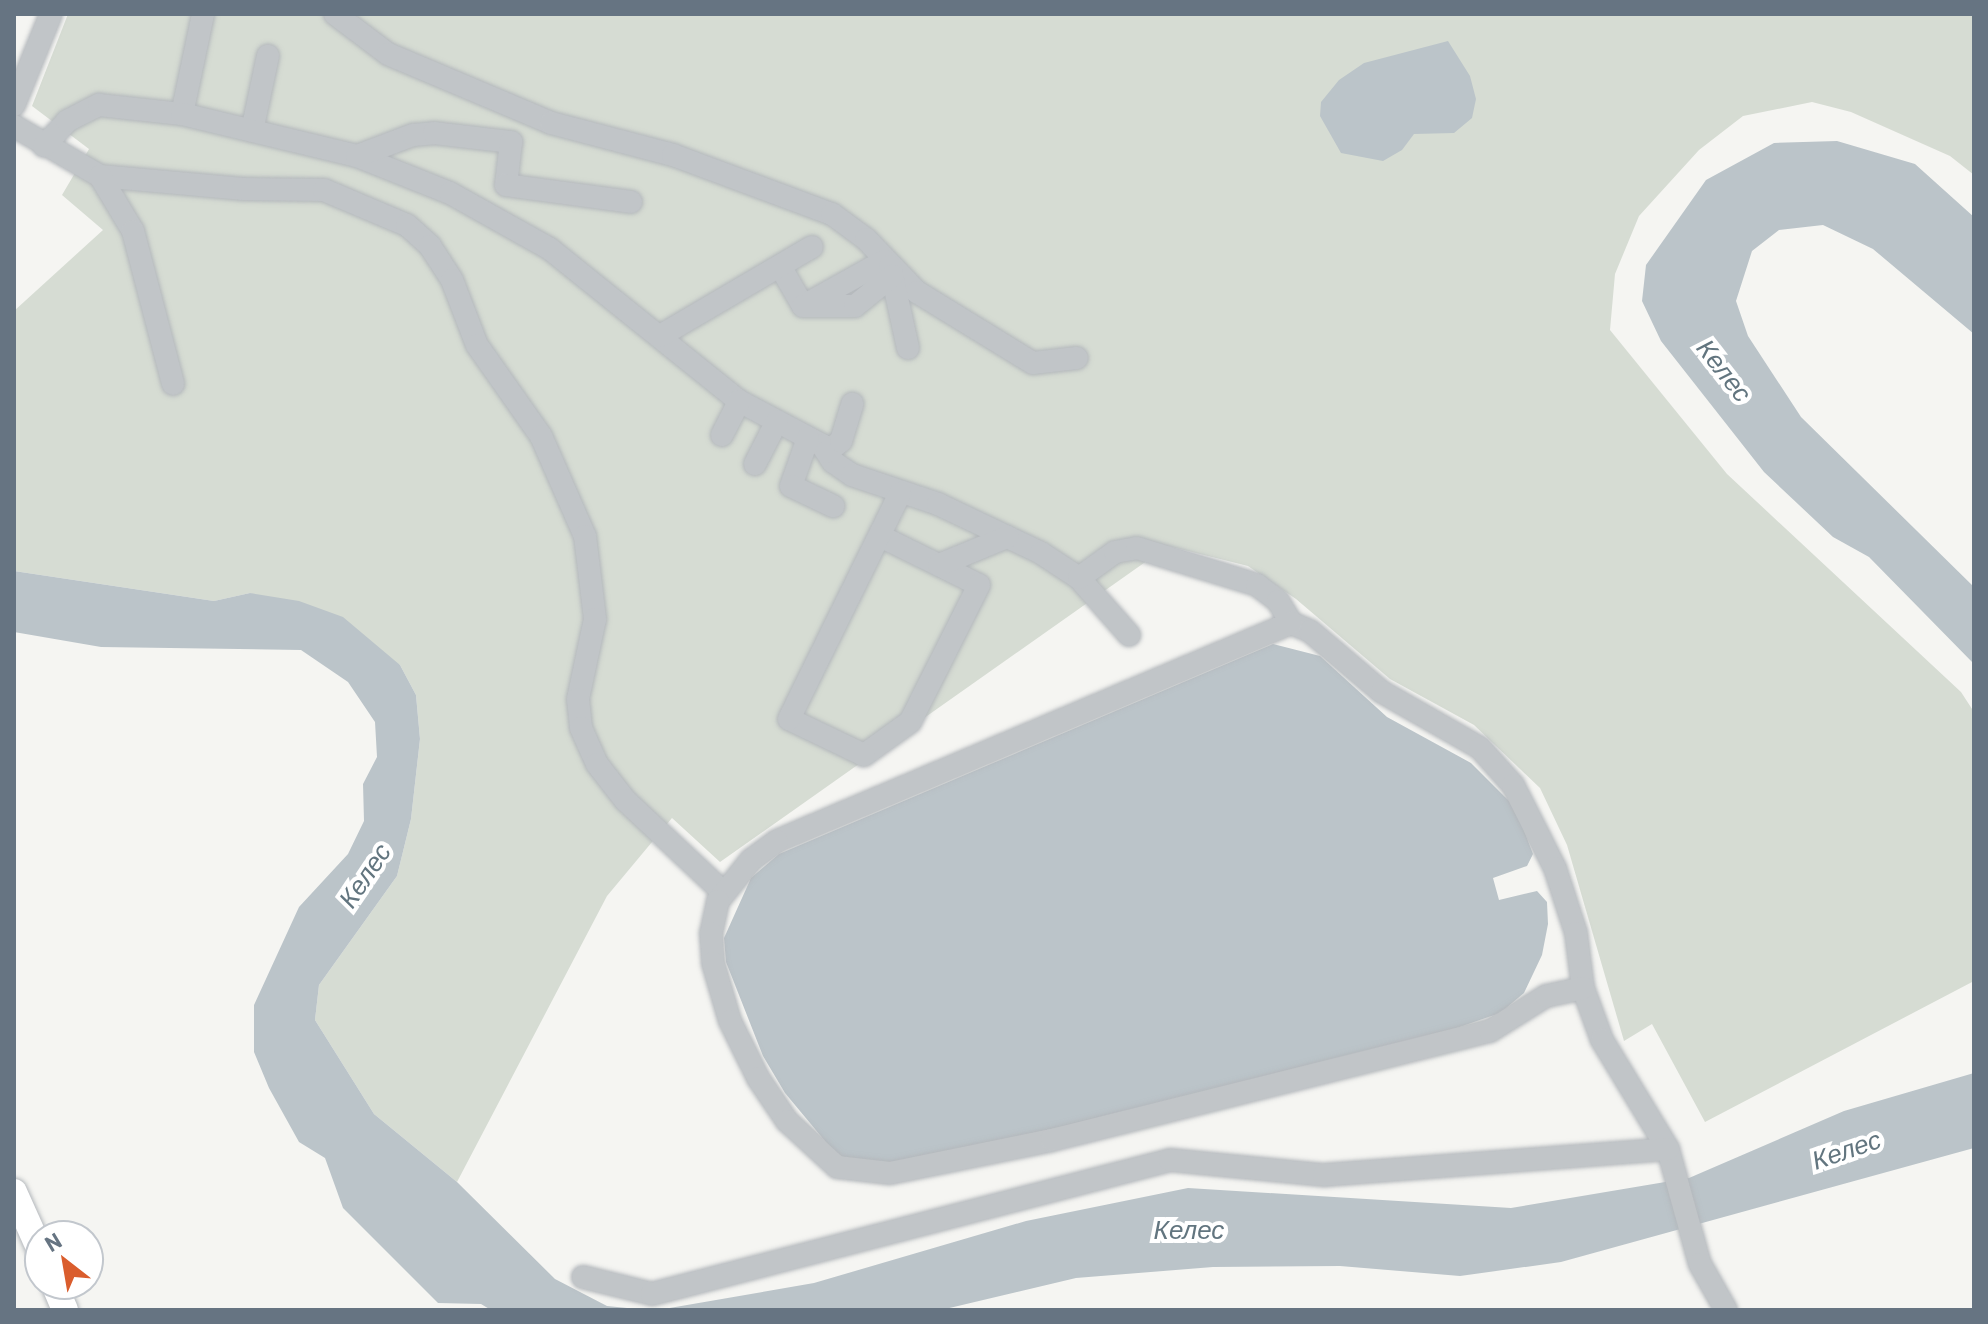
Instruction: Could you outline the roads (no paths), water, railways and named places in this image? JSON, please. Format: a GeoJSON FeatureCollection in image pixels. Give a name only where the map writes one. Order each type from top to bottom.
{"type":"FeatureCollection","features":[{"type":"Feature","properties":{"kind":"main road"},"geometry":{"type":"LineString","coordinates":[[14,1192],[27,1220]]}},
{"type":"Feature","properties":{"kind":"street"},"geometry":{"type":"LineString","coordinates":[[14,105],[51,14]]}},
{"type":"Feature","properties":{"kind":"street"},"geometry":{"type":"LineString","coordinates":[[182,114],[202,14]]}},
{"type":"Feature","properties":{"kind":"street"},"geometry":{"type":"LineString","coordinates":[[335,14],[388,54],[551,123],[673,155],[832,214],[866,239],[888,268],[917,292],[1033,363],[1077,358]]}},
{"type":"Feature","properties":{"kind":"street"},"geometry":{"type":"LineString","coordinates":[[252,131],[268,56]]}},
{"type":"Feature","properties":{"kind":"street"},"geometry":{"type":"LineString","coordinates":[[44,146],[67,121],[99,105],[182,114],[357,156],[450,193],[550,249],[739,401],[808,438],[852,475],[896,500],[1007,537],[1079,578],[1129,635]]}},
{"type":"Feature","properties":{"kind":"street"},"geometry":{"type":"LineString","coordinates":[[14,126],[100,176],[243,189],[324,190],[407,225],[430,246],[452,280],[477,345],[541,436],[585,536],[595,619],[578,699],[581,728],[597,764],[625,800],[723,892]]}},
{"type":"Feature","properties":{"kind":"street"},"geometry":{"type":"LineString","coordinates":[[357,156],[413,135],[434,133],[511,142],[506,185],[631,202]]}},
{"type":"Feature","properties":{"kind":"street"},"geometry":{"type":"LineString","coordinates":[[100,176],[133,231],[173,384]]}},
{"type":"Feature","properties":{"kind":"street"},"geometry":{"type":"LineString","coordinates":[[660,336],[812,247]]}},
{"type":"Feature","properties":{"kind":"street"},"geometry":{"type":"LineString","coordinates":[[780,266],[803,306],[888,268]]}},
{"type":"Feature","properties":{"kind":"street"},"geometry":{"type":"LineString","coordinates":[[888,268],[908,348]]}},
{"type":"Feature","properties":{"kind":"street"},"geometry":{"type":"LineString","coordinates":[[722,435],[739,401]]}},
{"type":"Feature","properties":{"kind":"street"},"geometry":{"type":"LineString","coordinates":[[827,452],[841,441],[852,404]]}},
{"type":"Feature","properties":{"kind":"street"},"geometry":{"type":"LineString","coordinates":[[755,464],[777,421]]}},
{"type":"Feature","properties":{"kind":"street"},"geometry":{"type":"LineString","coordinates":[[808,438],[791,486],[833,506]]}},
{"type":"Feature","properties":{"kind":"street"},"geometry":{"type":"LineString","coordinates":[[880,536],[979,585],[910,722],[864,755],[789,719],[896,500]]}},
{"type":"Feature","properties":{"kind":"street"},"geometry":{"type":"LineString","coordinates":[[896,500],[917,554]]}},
{"type":"Feature","properties":{"kind":"street"},"geometry":{"type":"LineString","coordinates":[[939,565],[1007,537]]}},
{"type":"Feature","properties":{"kind":"street"},"geometry":{"type":"LineString","coordinates":[[1079,578],[1115,552],[1137,548],[1257,585],[1278,601],[1291,623],[1310,631],[1382,692],[1480,748],[1513,785],[1555,868],[1576,933],[1583,988],[1602,1040],[1668,1149],[1705,1280],[1726,1310]]}},
{"type":"Feature","properties":{"kind":"street"},"geometry":{"type":"LineString","coordinates":[[1291,623],[777,841],[723,892],[711,933],[713,963],[730,1021],[787,1121],[818,1153],[857,1173],[890,1173],[1052,1140],[1490,1031],[1546,996],[1583,988]]}},
{"type":"Feature","properties":{"kind":"street"},"geometry":{"type":"LineString","coordinates":[[583,1277],[652,1294],[1170,1160],[1324,1175],[1668,1149]]}},
{"type":"Feature","properties":{"kind":"water"},"geometry":{"type":"Polygon","coordinates":[[[1448,41],[1470,76],[1476,99],[1472,118],[1454,133],[1414,134],[1402,150],[1383,161],[1341,153],[1320,116],[1321,102],[1339,80],[1364,63],[1448,41]]]}},
{"type":"Feature","properties":{"kind":"water","name":"Келес"},"geometry":{"type":"Polygon","coordinates":[[[1837,141],[1915,164],[1974,217],[1974,334],[1873,249],[1823,225],[1779,230],[1752,251],[1736,301],[1748,336],[1801,417],[1974,587],[1974,664],[1869,557],[1833,537],[1764,472],[1661,341],[1642,301],[1646,265],[1706,180],[1774,143],[1837,141]]]}},
{"type":"Feature","properties":{"kind":"water","name":"Келес"},"geometry":{"type":"Polygon","coordinates":[[[14,571],[214,601],[250,593],[299,601],[343,617],[400,665],[416,695],[420,739],[411,819],[397,876],[319,985],[315,1020],[374,1114],[457,1182],[555,1279],[607,1306],[647,1310],[491,1310],[481,1304],[438,1303],[343,1208],[325,1158],[299,1142],[269,1088],[254,1052],[254,1005],[299,907],[348,854],[364,821],[363,784],[377,757],[375,722],[348,682],[301,650],[101,647],[14,632],[14,571]]]}},
{"type":"Feature","properties":{"kind":"water"},"geometry":{"type":"Polygon","coordinates":[[[1273,644],[1320,656],[1387,717],[1471,763],[1515,807],[1533,854],[1527,866],[1493,878],[1499,900],[1537,891],[1547,902],[1548,924],[1542,955],[1524,993],[1500,1013],[1448,1031],[1103,1118],[895,1162],[857,1163],[835,1153],[785,1093],[763,1056],[726,962],[724,938],[751,878],[779,854],[1273,644]]]}},
{"type":"Feature","properties":{"kind":"water","name":"Келес"},"geometry":{"type":"Polygon","coordinates":[[[1974,1073],[1974,1148],[1561,1262],[1460,1276],[1340,1266],[1213,1267],[1076,1278],[941,1310],[658,1310],[814,1283],[1026,1221],[1188,1188],[1511,1208],[1689,1178],[1844,1111],[1974,1073]]]}}]}
